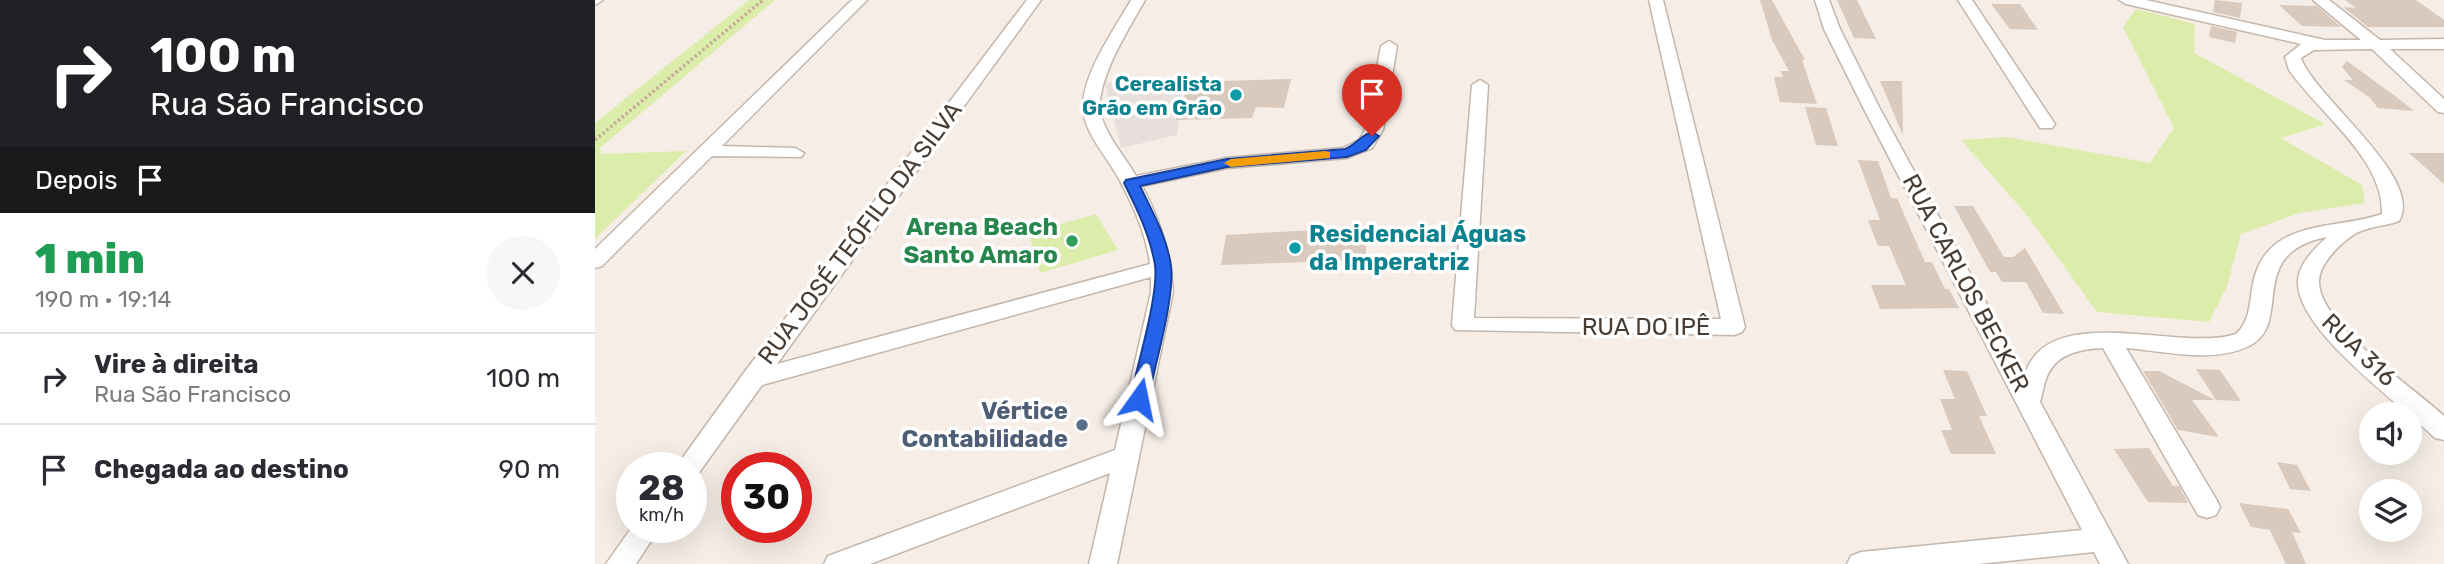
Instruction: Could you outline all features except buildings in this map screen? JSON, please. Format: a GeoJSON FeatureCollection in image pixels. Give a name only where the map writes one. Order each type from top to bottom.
{"type":"FeatureCollection","features":[{"type":"Feature","properties":{"kind":"street"},"geometry":{"type":"LineString","coordinates":[[595,261],[860,0]]}},
{"type":"Feature","properties":{"kind":"street","name":"RUA JOSÉ TEÓFILO DA SILVA"},"geometry":{"type":"LineString","coordinates":[[700,452],[1034,0]]}},
{"type":"Feature","properties":{"kind":"street"},"geometry":{"type":"LineString","coordinates":[[1103,564],[1162,292],[1163,267],[1153,227],[1131,183],[1099,130],[1091,103],[1096,84],[1138,0]]}},
{"type":"Feature","properties":{"kind":"street","name":"RUA DO IPÊ"},"geometry":{"type":"LineString","coordinates":[[1480,85],[1463,325],[1734,327],[1656,0]]}},
{"type":"Feature","properties":{"kind":"street","name":"RUA CARLOS BECKER"},"geometry":{"type":"LineString","coordinates":[[1822,0],[1832,29],[1872,109],[2108,552]]}},
{"type":"Feature","properties":{"kind":"street"},"geometry":{"type":"LineString","coordinates":[[1965,0],[2046,124]]}},
{"type":"Feature","properties":{"kind":"street"},"geometry":{"type":"LineString","coordinates":[[2126,0],[2330,45]]}},
{"type":"Feature","properties":{"kind":"street"},"geometry":{"type":"LineString","coordinates":[[2320,0],[2378,46],[2444,107]]}},
{"type":"Feature","properties":{"kind":"street"},"geometry":{"type":"LineString","coordinates":[[2029,400],[2031,380],[2052,351],[2070,343],[2110,341],[2218,347],[2241,342],[2259,322],[2260,289],[2267,267],[2277,252],[2316,233],[2351,226],[2376,225],[2392,217],[2395,206],[2388,185],[2359,143],[2293,65],[2293,57],[2301,49],[2312,45],[2444,44]]}},
{"type":"Feature","properties":{"kind":"street"},"geometry":{"type":"LineString","coordinates":[[1131,183],[1227,163],[1340,154],[1361,147],[1369,140],[1374,130],[1388,46]]}},
{"type":"Feature","properties":{"kind":"street"},"geometry":{"type":"LineString","coordinates":[[707,151],[795,153]]}},
{"type":"Feature","properties":{"kind":"street","name":"RUA 316"},"geometry":{"type":"LineString","coordinates":[[2351,226],[2316,261],[2308,280],[2310,299],[2325,322],[2357,354],[2411,398],[2444,431]]}},
{"type":"Feature","properties":{"kind":"street"},"geometry":{"type":"LineString","coordinates":[[751,380],[1163,267]]}},
{"type":"Feature","properties":{"kind":"street"},"geometry":{"type":"LineString","coordinates":[[2110,341],[2207,507]]}},
{"type":"Feature","properties":{"kind":"street"},"geometry":{"type":"LineString","coordinates":[[838,564],[1127,456]]}},
{"type":"Feature","properties":{"kind":"street"},"geometry":{"type":"LineString","coordinates":[[620,564],[635,543]]}},
{"type":"Feature","properties":{"kind":"street"},"geometry":{"type":"LineString","coordinates":[[1861,564],[2108,552]]}},
{"type":"Feature","properties":{"kind":"path"},"geometry":{"type":"LineString","coordinates":[[595,140],[763,0]]}},
{"type":"Feature","properties":{"kind":"shaded area"},"geometry":{"type":"Polygon","coordinates":[[[1184,82],[1177,135],[1121,148],[1105,83],[1184,82]]]}},
{"type":"Feature","properties":{"kind":"green space"},"geometry":{"type":"Polygon","coordinates":[[[749,0],[775,0],[600,148],[601,154],[686,151],[595,239],[595,123],[749,0]]]}},
{"type":"Feature","properties":{"kind":"green space"},"geometry":{"type":"Polygon","coordinates":[[[2136,9],[2195,24],[2194,53],[2325,124],[2281,138],[2362,185],[2365,203],[2299,213],[2241,234],[2227,286],[2209,322],[2097,312],[2027,215],[1961,140],[2007,137],[2150,163],[2174,128],[2123,27],[2136,9]]]}},
{"type":"Feature","properties":{"kind":"green space","name":"Arena Beach Santo Amaro"},"geometry":{"type":"Polygon","coordinates":[[[1096,214],[1118,250],[1040,273],[1029,233],[1096,214]]]}},
{"type":"Feature","properties":{"kind":"slow traffic"},"geometry":{"type":"LineString","coordinates":[[1231,163],[1325,155]]}},
{"type":"Feature","properties":{"kind":"place","name":"Cerealista Grão em Grão"},"geometry":{"type":"Point","coordinates":[1236,95]}},
{"type":"Feature","properties":{"kind":"place","name":"Arena Beach Santo Amaro"},"geometry":{"type":"Point","coordinates":[1072,241]}},
{"type":"Feature","properties":{"kind":"place","name":"Residencial Águas da Imperatriz"},"geometry":{"type":"Point","coordinates":[1295,248]}},
{"type":"Feature","properties":{"kind":"place","name":"Vértice Contabilidade"},"geometry":{"type":"Point","coordinates":[1082,425]}},
{"type":"Feature","properties":{"kind":"route"},"geometry":{"type":"LineString","coordinates":[[1139,399],[1162,292],[1163,267],[1153,227],[1131,183],[1227,163],[1347,153],[1366,144],[1372,136]]}}]}
